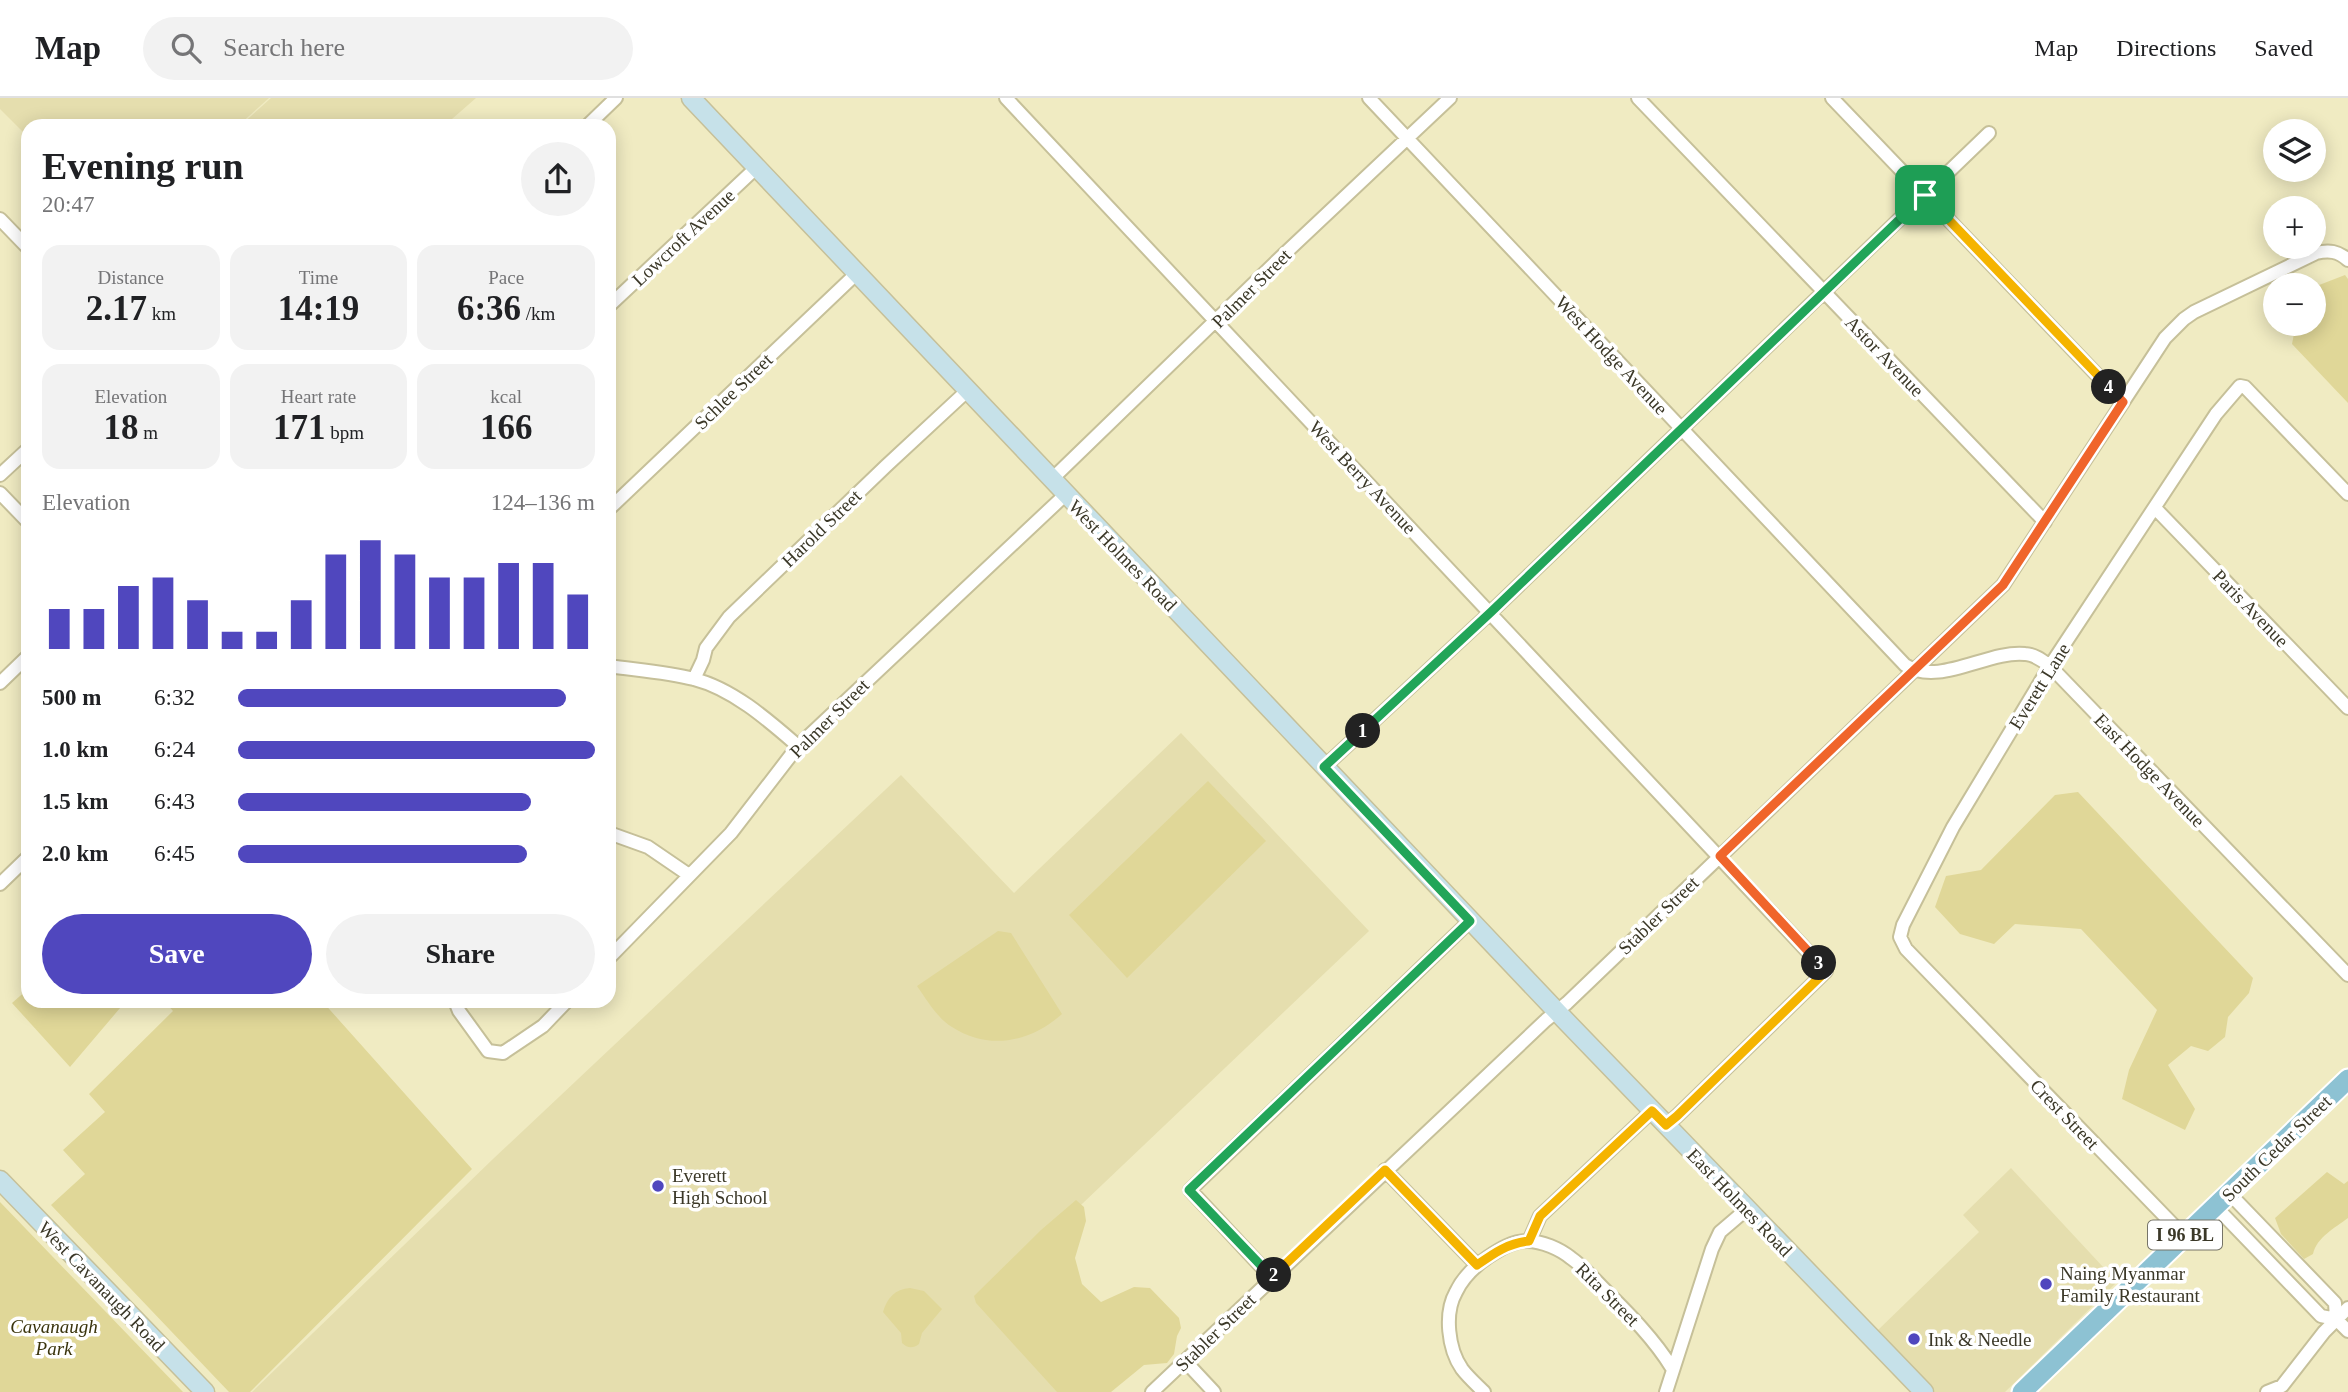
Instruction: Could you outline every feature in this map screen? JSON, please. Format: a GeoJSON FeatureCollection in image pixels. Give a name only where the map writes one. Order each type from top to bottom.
{"type":"FeatureCollection","features":[{"type":"Feature","properties":{"kind":"main road","name":"South Cedar Street"},"geometry":{"type":"LineString","coordinates":[[2022,1392],[2348,1079]]}},
{"type":"Feature","properties":{"kind":"street"},"geometry":{"type":"LineString","coordinates":[[594,119],[616,98]]}},
{"type":"Feature","properties":{"kind":"street","name":"West Holmes Road"},"geometry":{"type":"LineString","coordinates":[[691,98],[1557,1011]]}},
{"type":"Feature","properties":{"kind":"street","name":"West Berry Avenue"},"geometry":{"type":"LineString","coordinates":[[1006,98],[1826,971],[1666,1125]]}},
{"type":"Feature","properties":{"kind":"street","name":"West Hodge Avenue"},"geometry":{"type":"LineString","coordinates":[[1369,98],[1905,665],[1914,671]]}},
{"type":"Feature","properties":{"kind":"street","name":"Palmer Street"},"geometry":{"type":"LineString","coordinates":[[1052,479],[1450,98]]}},
{"type":"Feature","properties":{"kind":"street","name":"Astor Avenue"},"geometry":{"type":"LineString","coordinates":[[1638,98],[2045,522]]}},
{"type":"Feature","properties":{"kind":"street"},"geometry":{"type":"LineString","coordinates":[[1832,98],[2123,402]]}},
{"type":"Feature","properties":{"kind":"street"},"geometry":{"type":"LineString","coordinates":[[1324,767],[1491,612],[1989,133]]}},
{"type":"Feature","properties":{"kind":"street","name":"Lowcroft Avenue"},"geometry":{"type":"LineString","coordinates":[[616,299],[757,167]]}},
{"type":"Feature","properties":{"kind":"street"},"geometry":{"type":"LineString","coordinates":[[0,219],[21,241]]}},
{"type":"Feature","properties":{"kind":"street","name":"Stabler Street"},"geometry":{"type":"LineString","coordinates":[[1152,1392],[1557,1011],[2003,585],[2165,338],[2184,319],[2316,253],[2336,252],[2348,260]]}},
{"type":"Feature","properties":{"kind":"street","name":"Schlee Street"},"geometry":{"type":"LineString","coordinates":[[616,502],[857,273]]}},
{"type":"Feature","properties":{"kind":"street","name":"Everett Lane"},"geometry":{"type":"LineString","coordinates":[[1947,992],[1902,946],[1900,937],[1903,925],[1953,827],[2050,666],[2216,414],[2240,386],[2248,390],[2348,494]]}},
{"type":"Feature","properties":{"kind":"street","name":"Harold Street"},"geometry":{"type":"LineString","coordinates":[[694,679],[706,648],[729,617],[968,390]]}},
{"type":"Feature","properties":{"kind":"street"},"geometry":{"type":"LineString","coordinates":[[0,475],[21,456]]}},
{"type":"Feature","properties":{"kind":"street"},"geometry":{"type":"LineString","coordinates":[[0,493],[21,515]]}},
{"type":"Feature","properties":{"kind":"street","name":"Palmer Street"},"geometry":{"type":"LineString","coordinates":[[616,951],[731,833],[798,746],[1066,494]]}},
{"type":"Feature","properties":{"kind":"street","name":"Paris Avenue"},"geometry":{"type":"LineString","coordinates":[[2155,508],[2348,708]]}},
{"type":"Feature","properties":{"kind":"street","name":"East Hodge Avenue"},"geometry":{"type":"LineString","coordinates":[[1914,671],[1933,672],[2026,653],[2050,666],[2348,975]]}},
{"type":"Feature","properties":{"kind":"street"},"geometry":{"type":"LineString","coordinates":[[0,683],[21,663]]}},
{"type":"Feature","properties":{"kind":"street"},"geometry":{"type":"LineString","coordinates":[[616,667],[694,679],[720,689],[773,723],[798,746]]}},
{"type":"Feature","properties":{"kind":"street"},"geometry":{"type":"LineString","coordinates":[[616,836],[648,847],[689,875]]}},
{"type":"Feature","properties":{"kind":"street"},"geometry":{"type":"LineString","coordinates":[[0,884],[21,864]]}},
{"type":"Feature","properties":{"kind":"street"},"geometry":{"type":"LineString","coordinates":[[1272,1277],[1189,1190],[1470,921]]}},
{"type":"Feature","properties":{"kind":"street","name":"Crest Street"},"geometry":{"type":"LineString","coordinates":[[1947,992],[2184,1236]]}},
{"type":"Feature","properties":{"kind":"street"},"geometry":{"type":"LineString","coordinates":[[458,1008],[488,1051],[503,1053],[543,1026],[560,1008]]}},
{"type":"Feature","properties":{"kind":"street","name":"East Holmes Road"},"geometry":{"type":"LineString","coordinates":[[1557,1011],[1924,1392]]}},
{"type":"Feature","properties":{"kind":"street"},"geometry":{"type":"LineString","coordinates":[[1484,1392],[1462,1369],[1453,1351],[1450,1324],[1455,1293],[1477,1265],[1516,1242],[1529,1241],[1540,1216],[1652,1111]]}},
{"type":"Feature","properties":{"kind":"street"},"geometry":{"type":"LineString","coordinates":[[1385,1170],[1477,1265]]}},
{"type":"Feature","properties":{"kind":"street","name":"West Cavanaugh Road"},"geometry":{"type":"LineString","coordinates":[[0,1180],[205,1392]]}},
{"type":"Feature","properties":{"kind":"street"},"geometry":{"type":"LineString","coordinates":[[2222,1199],[2335,1304],[2336,1319]]}},
{"type":"Feature","properties":{"kind":"street"},"geometry":{"type":"LineString","coordinates":[[2222,1199],[2321,1316],[2336,1319],[2348,1331]]}},
{"type":"Feature","properties":{"kind":"street"},"geometry":{"type":"LineString","coordinates":[[1666,1392],[1712,1249],[1720,1232],[1748,1209]]}},
{"type":"Feature","properties":{"kind":"street","name":"Rita Street"},"geometry":{"type":"LineString","coordinates":[[1529,1241],[1554,1247],[1572,1258],[1635,1321],[1664,1354],[1672,1368]]}},
{"type":"Feature","properties":{"kind":"street"},"geometry":{"type":"LineString","coordinates":[[2267,1392],[2283,1389],[2336,1319],[2348,1308]]}},
{"type":"Feature","properties":{"kind":"street"},"geometry":{"type":"LineString","coordinates":[[1185,1361],[1214,1392]]}},
{"type":"Feature","properties":{"kind":"shaded area"},"geometry":{"type":"Polygon","coordinates":[[[0,98],[269,98],[246,119],[21,119],[21,130],[0,109],[0,98]]]}},
{"type":"Feature","properties":{"kind":"shaded area"},"geometry":{"type":"Polygon","coordinates":[[[271,98],[476,98],[452,119],[248,119],[271,98]]]}},
{"type":"Feature","properties":{"kind":"shaded area"},"geometry":{"type":"Polygon","coordinates":[[[1181,733],[1369,931],[978,1303],[1063,1392],[252,1392],[493,1159],[901,775],[1014,893],[1181,733]]]}},
{"type":"Feature","properties":{"kind":"shaded area"},"geometry":{"type":"Polygon","coordinates":[[[2011,1168],[2117,1282],[2005,1392],[1935,1392],[1877,1331],[1979,1232],[1963,1215],[2011,1168]]]}},
{"type":"Feature","properties":{"kind":"green space"},"geometry":{"type":"Polygon","coordinates":[[[2345,275],[2348,279],[2348,403],[2292,344],[2294,336],[2326,336],[2326,282],[2345,275]]]}},
{"type":"Feature","properties":{"kind":"green space"},"geometry":{"type":"Polygon","coordinates":[[[1208,781],[1266,841],[1127,978],[1069,915],[1208,781]]]}},
{"type":"Feature","properties":{"kind":"green space"},"geometry":{"type":"Polygon","coordinates":[[[2078,792],[2253,978],[2249,993],[2228,1017],[2225,1037],[2208,1051],[2191,1046],[2168,1065],[2195,1109],[2185,1130],[2122,1099],[2129,1070],[2157,1010],[2081,929],[2015,924],[1994,944],[1960,934],[1935,907],[1946,876],[1981,870],[2055,795],[2078,792]]]}},
{"type":"Feature","properties":{"kind":"green space"},"geometry":{"type":"Polygon","coordinates":[[[998,931],[1011,933],[1062,1014],[1050,1024],[1023,1037],[995,1041],[980,1039],[952,1027],[942,1019],[917,986],[998,931]]]}},
{"type":"Feature","properties":{"kind":"green space"},"geometry":{"type":"Polygon","coordinates":[[[21,995],[21,1008],[120,1008],[70,1067],[12,1003],[21,995]]]}},
{"type":"Feature","properties":{"kind":"green space"},"geometry":{"type":"Polygon","coordinates":[[[170,1008],[328,1008],[472,1169],[250,1392],[229,1392],[51,1205],[85,1174],[63,1150],[105,1112],[89,1094],[173,1011],[170,1008]]]}},
{"type":"Feature","properties":{"kind":"green space"},"geometry":{"type":"Polygon","coordinates":[[[2327,1172],[2344,1184],[2348,1181],[2348,1218],[2327,1233],[2313,1254],[2304,1259],[2281,1234],[2275,1218],[2327,1172]]]}},
{"type":"Feature","properties":{"kind":"green space"},"geometry":{"type":"Polygon","coordinates":[[[1076,1200],[1084,1207],[1086,1221],[1075,1258],[1082,1284],[1101,1302],[1134,1287],[1150,1288],[1179,1318],[1181,1328],[1174,1354],[1167,1363],[1144,1365],[1111,1392],[1057,1392],[976,1303],[974,1296],[1041,1230],[1076,1200]]]}},
{"type":"Feature","properties":{"kind":"green space","name":"Cavanaugh Park"},"geometry":{"type":"Polygon","coordinates":[[[0,1202],[183,1392],[0,1392],[0,1202]]]}},
{"type":"Feature","properties":{"kind":"green space"},"geometry":{"type":"Polygon","coordinates":[[[910,1288],[924,1291],[942,1309],[922,1333],[919,1344],[915,1347],[902,1343],[901,1333],[883,1312],[892,1295],[910,1288]]]}},
{"type":"Feature","properties":{"kind":"place","name":"Everett High School"},"geometry":{"type":"Point","coordinates":[658,1186]}},
{"type":"Feature","properties":{"kind":"place","name":"Naing Myanmar Family Restaurant"},"geometry":{"type":"Point","coordinates":[2046,1284]}},
{"type":"Feature","properties":{"kind":"place","name":"Ink & Needle"},"geometry":{"type":"Point","coordinates":[1914,1339]}},
{"type":"Feature","properties":{"kind":"route"},"geometry":{"type":"LineString","coordinates":[[1925,195],[2123,402],[2003,585],[1720,856],[1826,971],[1666,1125],[1652,1111],[1540,1216],[1529,1241],[1516,1242],[1477,1265],[1385,1170],[1272,1277],[1189,1190],[1470,921],[1324,767],[1491,612],[1925,195]]}}]}
